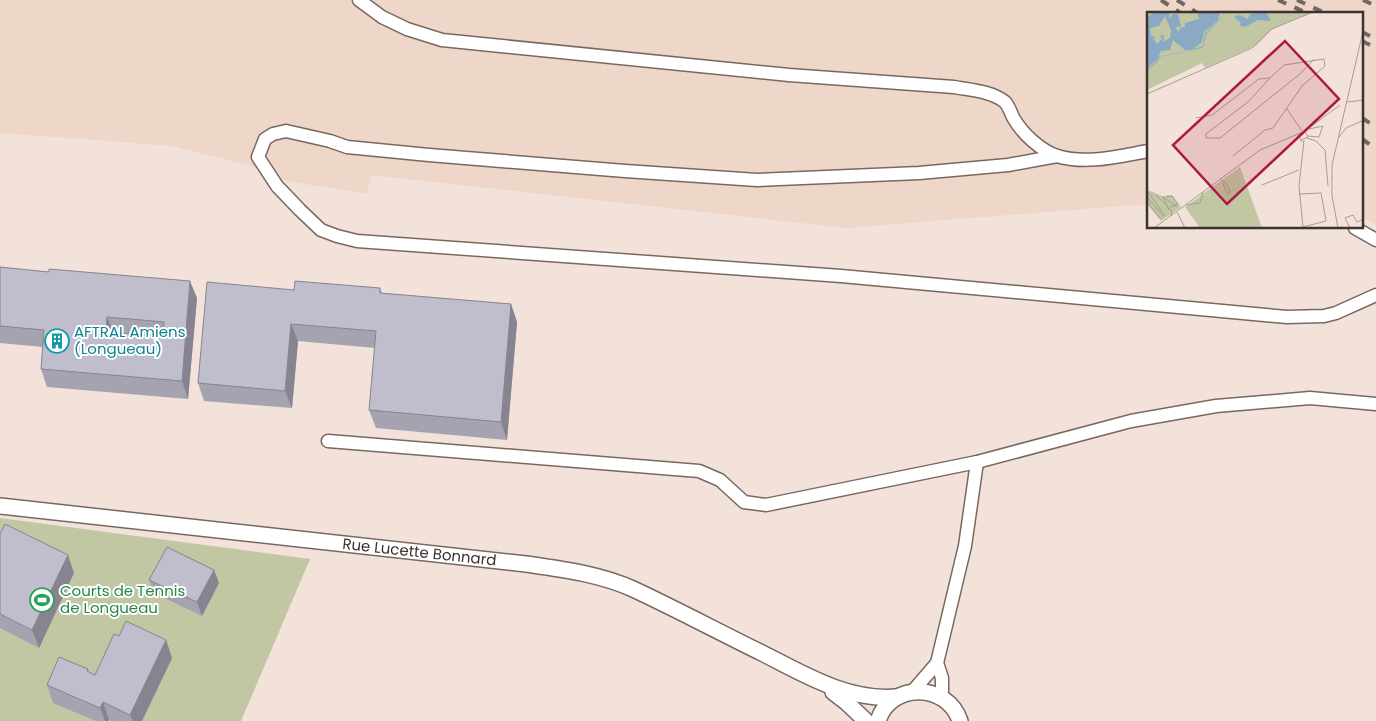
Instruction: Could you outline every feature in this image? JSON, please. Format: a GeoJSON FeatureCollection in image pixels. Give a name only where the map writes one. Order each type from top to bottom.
{"type":"FeatureCollection","features":[{"type":"Feature","properties":{"kind":"street"},"geometry":{"type":"LineString","coordinates":[[359,0],[382,17],[414,31],[442,40],[789,75],[954,87],[976,91],[992,95],[1006,103],[1023,132],[1039,146],[1056,156]]}},
{"type":"Feature","properties":{"kind":"street"},"geometry":{"type":"LineString","coordinates":[[1147,151],[1109,157],[1078,159],[1056,156],[1008,165],[920,173],[757,180],[374,150],[347,147],[286,131],[273,134],[265,139],[258,157],[278,186],[321,230],[357,241],[841,276],[1288,317],[1324,316],[1336,313],[1376,295]]}},
{"type":"Feature","properties":{"kind":"street"},"geometry":{"type":"LineString","coordinates":[[1358,229],[1376,240]]}},
{"type":"Feature","properties":{"kind":"street"},"geometry":{"type":"LineString","coordinates":[[328,440],[700,471],[720,480],[744,502],[766,505],[976,462],[1132,421],[1216,406],[1310,398],[1376,404]]}},
{"type":"Feature","properties":{"kind":"street"},"geometry":{"type":"LineString","coordinates":[[913,692],[937,663],[965,546],[976,462]]}},
{"type":"Feature","properties":{"kind":"street","name":"Rue Lucette Bonnard"},"geometry":{"type":"LineString","coordinates":[[0,506],[543,566],[589,575],[631,588],[818,681],[852,695],[879,699],[896,698]]}},
{"type":"Feature","properties":{"kind":"street"},"geometry":{"type":"LineString","coordinates":[[937,663],[942,678],[942,698]]}},
{"type":"Feature","properties":{"kind":"street","name":"Rue Lucette Bonnard"},"geometry":{"type":"LineString","coordinates":[[818,681],[846,702],[866,721]]}},
{"type":"Feature","properties":{"kind":"street"},"geometry":{"type":"LineString","coordinates":[[878,721],[886,706],[896,698],[913,692],[933,694],[942,698],[952,706],[959,719],[974,721]]}},
{"type":"Feature","properties":{"kind":"shaded area"},"geometry":{"type":"Polygon","coordinates":[[[0,0],[1376,0],[1376,225],[1364,219],[1364,12],[1147,12],[1147,204],[846,228],[371,175],[367,194],[280,180],[250,166],[173,146],[0,133],[0,0]]]}},
{"type":"Feature","properties":{"kind":"green space"},"geometry":{"type":"Polygon","coordinates":[[[0,518],[310,559],[241,721],[0,721],[0,518]]]}},
{"type":"Feature","properties":{"kind":"building","name":"AFTRAL Amiens (Longueau)"},"geometry":{"type":"Polygon","coordinates":[[[0,267],[49,272],[49,269],[190,281],[182,381],[41,369],[44,330],[0,326],[0,267]],[[107,317],[106,332],[163,337],[164,322],[107,317]]]}},
{"type":"Feature","properties":{"kind":"building"},"geometry":{"type":"Polygon","coordinates":[[[295,281],[380,288],[380,293],[511,304],[501,422],[369,410],[376,331],[291,324],[285,391],[198,383],[207,282],[294,290],[295,281]]]}},
{"type":"Feature","properties":{"kind":"building"},"geometry":{"type":"Polygon","coordinates":[[[5,524],[68,555],[32,630],[0,614],[0,534],[5,524]]]}},
{"type":"Feature","properties":{"kind":"building"},"geometry":{"type":"Polygon","coordinates":[[[167,547],[214,570],[197,602],[149,580],[167,547]]]}},
{"type":"Feature","properties":{"kind":"building"},"geometry":{"type":"Polygon","coordinates":[[[126,621],[166,640],[130,715],[103,702],[100,708],[47,685],[59,657],[88,669],[87,671],[95,675],[114,634],[119,636],[126,621]]]}},
{"type":"Feature","properties":{"kind":"railway"},"geometry":{"type":"LineString","coordinates":[[1161,0],[1179,12]]}},
{"type":"Feature","properties":{"kind":"railway"},"geometry":{"type":"LineString","coordinates":[[1177,0],[1196,12]]}},
{"type":"Feature","properties":{"kind":"railway"},"geometry":{"type":"LineString","coordinates":[[1278,0],[1305,12]]}},
{"type":"Feature","properties":{"kind":"railway"},"geometry":{"type":"LineString","coordinates":[[1297,0],[1323,12]]}},
{"type":"Feature","properties":{"kind":"railway"},"geometry":{"type":"LineString","coordinates":[[1363,0],[1376,6]]}},
{"type":"Feature","properties":{"kind":"railway"},"geometry":{"type":"LineString","coordinates":[[1364,33],[1376,39]]}},
{"type":"Feature","properties":{"kind":"railway"},"geometry":{"type":"LineString","coordinates":[[1364,42],[1376,48]]}},
{"type":"Feature","properties":{"kind":"railway"},"geometry":{"type":"LineString","coordinates":[[1364,119],[1376,127]]}},
{"type":"Feature","properties":{"kind":"railway"},"geometry":{"type":"LineString","coordinates":[[1364,140],[1376,149]]}},
{"type":"Feature","properties":{"kind":"place","name":"AFTRAL Amiens (Longueau)"},"geometry":{"type":"Point","coordinates":[57,341]}},
{"type":"Feature","properties":{"kind":"place","name":"Courts de Tennis de Longueau"},"geometry":{"type":"Point","coordinates":[42,600]}}]}
